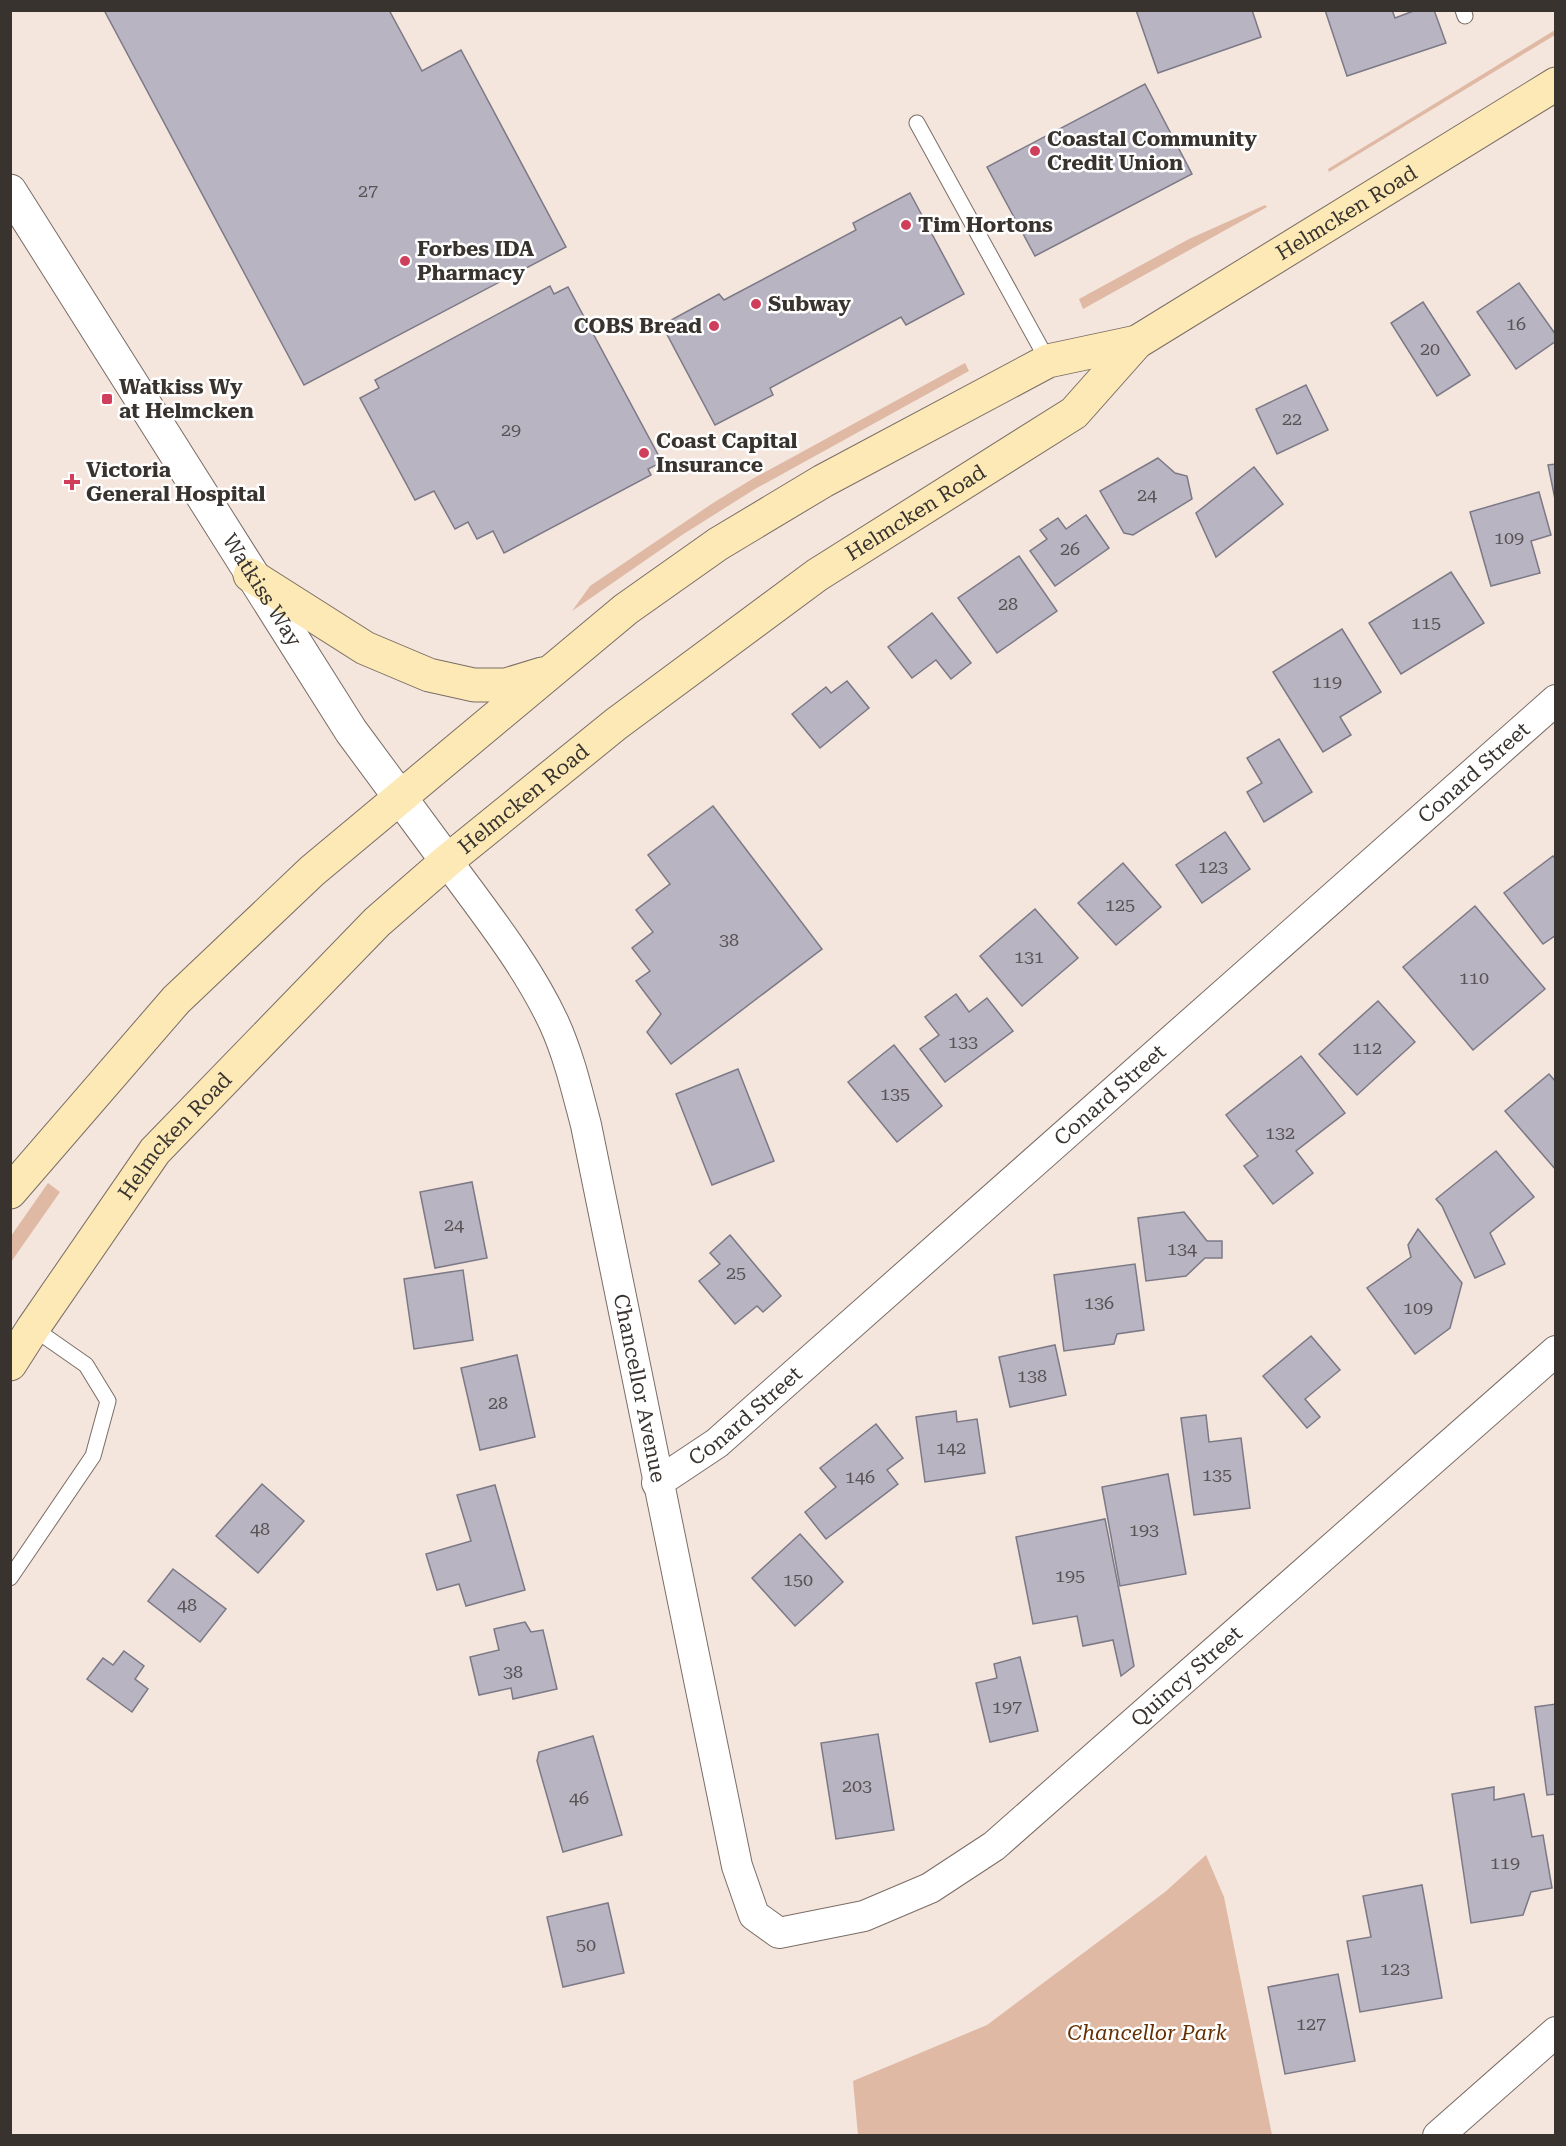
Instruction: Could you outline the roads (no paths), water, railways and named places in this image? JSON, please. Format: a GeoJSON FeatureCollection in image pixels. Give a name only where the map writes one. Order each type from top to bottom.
{"type":"FeatureCollection","features":[{"type":"Feature","properties":{"kind":"main road","name":"Helmcken Road"},"geometry":{"type":"LineString","coordinates":[[10,1364],[155,1151],[377,922],[447,861],[616,724],[817,575],[1074,413],[1137,342],[1556,84]]}},
{"type":"Feature","properties":{"kind":"main road","name":"Helmcken Road"},"geometry":{"type":"LineString","coordinates":[[10,1192],[176,1000],[312,871],[626,609],[718,544],[823,482],[1048,361],[1137,342]]}},
{"type":"Feature","properties":{"kind":"main road"},"geometry":{"type":"LineString","coordinates":[[250,575],[365,648],[429,675],[474,685],[506,685],[550,672]]}},
{"type":"Feature","properties":{"kind":"street","name":"Watkiss Way"},"geometry":{"type":"LineString","coordinates":[[10,191],[250,575],[351,731],[447,861]]}},
{"type":"Feature","properties":{"kind":"street","name":"Conard Street"},"geometry":{"type":"LineString","coordinates":[[657,1483],[717,1443],[1556,700]]}},
{"type":"Feature","properties":{"kind":"street","name":"Chancellor Avenue"},"geometry":{"type":"LineString","coordinates":[[447,861],[524,970],[554,1023],[573,1073],[586,1125],[736,1866],[754,1915],[779,1933]]}},
{"type":"Feature","properties":{"kind":"street","name":"Quincy Street"},"geometry":{"type":"LineString","coordinates":[[779,1933],[864,1916],[930,1888],[994,1846],[1556,1351]]}},
{"type":"Feature","properties":{"kind":"street"},"geometry":{"type":"LineString","coordinates":[[1438,2136],[1556,2032]]}},
{"type":"Feature","properties":{"kind":"lane"},"geometry":{"type":"LineString","coordinates":[[917,123],[1048,361]]}},
{"type":"Feature","properties":{"kind":"lane"},"geometry":{"type":"LineString","coordinates":[[10,1578],[93,1456],[108,1401],[86,1365],[33,1328]]}},
{"type":"Feature","properties":{"kind":"place","name":"Coastal Community Credit Union"},"geometry":{"type":"Point","coordinates":[1035,151]}},
{"type":"Feature","properties":{"kind":"place","name":"Tim Hortons"},"geometry":{"type":"Point","coordinates":[906,225]}},
{"type":"Feature","properties":{"kind":"place","name":"Forbes IDA Pharmacy"},"geometry":{"type":"Point","coordinates":[405,261]}},
{"type":"Feature","properties":{"kind":"place","name":"Subway"},"geometry":{"type":"Point","coordinates":[756,304]}},
{"type":"Feature","properties":{"kind":"place","name":"COBS Bread"},"geometry":{"type":"Point","coordinates":[714,326]}},
{"type":"Feature","properties":{"kind":"place","name":"Watkiss Wy at Helmcken"},"geometry":{"type":"Point","coordinates":[107,399]}},
{"type":"Feature","properties":{"kind":"place","name":"Coast Capital Insurance"},"geometry":{"type":"Point","coordinates":[644,453]}},
{"type":"Feature","properties":{"kind":"place","name":"Victoria General Hospital"},"geometry":{"type":"Point","coordinates":[72,482]}},
{"type":"Feature","properties":{"kind":"park label","name":"Chancellor Park"},"geometry":{"type":"Point","coordinates":[1147,2033]}}]}
